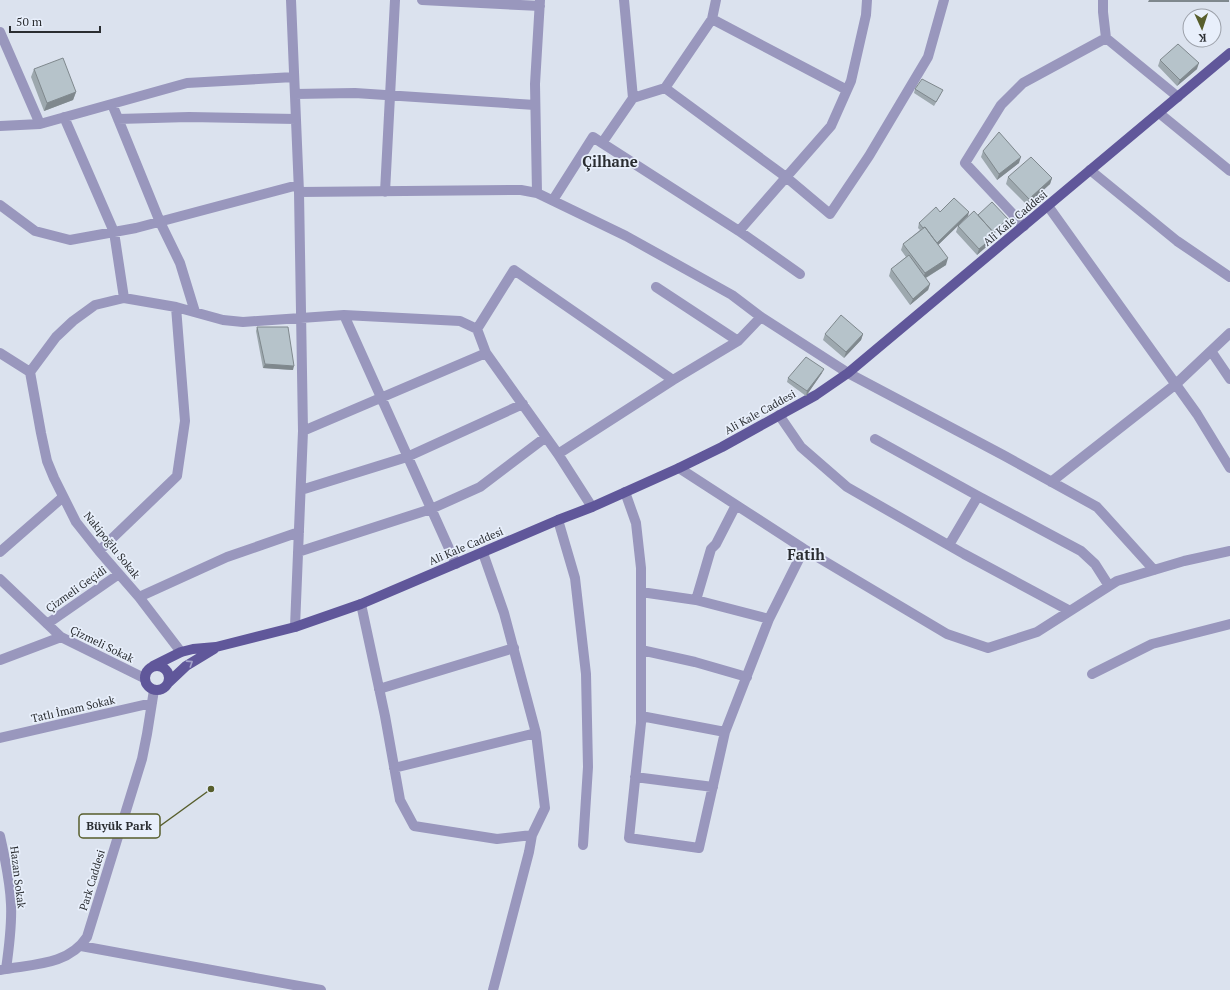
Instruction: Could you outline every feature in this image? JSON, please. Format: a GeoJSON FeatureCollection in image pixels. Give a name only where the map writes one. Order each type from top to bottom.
{"type":"FeatureCollection","features":[{"type":"Feature","properties":{"kind":"main road","name":"Ali Kale Caddesi"},"geometry":{"type":"LineString","coordinates":[[153,666],[181,652],[193,649],[216,647],[295,627],[361,604],[592,507],[679,468],[816,395],[848,373],[1230,53]]}},
{"type":"Feature","properties":{"kind":"main road","name":"Ali Kale Caddesi"},"geometry":{"type":"LineString","coordinates":[[168,683],[186,666],[216,647]]}},
{"type":"Feature","properties":{"kind":"main road"},"geometry":{"type":"LineString","coordinates":[[153,666],[161,667],[167,671],[169,679],[168,683],[162,689],[154,690],[147,686],[144,678],[147,671],[153,666]]}},
{"type":"Feature","properties":{"kind":"street"},"geometry":{"type":"LineString","coordinates":[[291,0],[299,188],[303,431],[295,627]]}},
{"type":"Feature","properties":{"kind":"street"},"geometry":{"type":"LineString","coordinates":[[385,192],[395,0]]}},
{"type":"Feature","properties":{"kind":"street"},"geometry":{"type":"LineString","coordinates":[[422,0],[540,3],[535,84],[537,193]]}},
{"type":"Feature","properties":{"kind":"street"},"geometry":{"type":"LineString","coordinates":[[624,0],[633,98]]}},
{"type":"Feature","properties":{"kind":"street"},"geometry":{"type":"LineString","coordinates":[[602,143],[633,98],[665,88],[712,19],[716,0]]}},
{"type":"Feature","properties":{"kind":"street"},"geometry":{"type":"LineString","coordinates":[[739,231],[831,126],[851,81],[864,22],[867,0]]}},
{"type":"Feature","properties":{"kind":"street"},"geometry":{"type":"LineString","coordinates":[[665,88],[786,177],[830,214],[869,156],[928,57],[944,0]]}},
{"type":"Feature","properties":{"kind":"street"},"geometry":{"type":"LineString","coordinates":[[1103,0],[1106,38],[1178,97]]}},
{"type":"Feature","properties":{"kind":"street"},"geometry":{"type":"LineString","coordinates":[[712,19],[847,90]]}},
{"type":"Feature","properties":{"kind":"street"},"geometry":{"type":"LineString","coordinates":[[0,32],[40,124]]}},
{"type":"Feature","properties":{"kind":"street"},"geometry":{"type":"LineString","coordinates":[[1024,226],[965,163],[1001,105],[1023,83],[1106,38]]}},
{"type":"Feature","properties":{"kind":"street"},"geometry":{"type":"LineString","coordinates":[[0,126],[40,124],[187,83],[294,77]]}},
{"type":"Feature","properties":{"kind":"street"},"geometry":{"type":"LineString","coordinates":[[296,94],[354,93],[535,105]]}},
{"type":"Feature","properties":{"kind":"street"},"geometry":{"type":"LineString","coordinates":[[112,104],[160,222],[180,263],[195,312]]}},
{"type":"Feature","properties":{"kind":"street"},"geometry":{"type":"LineString","coordinates":[[1159,113],[1230,171]]}},
{"type":"Feature","properties":{"kind":"street"},"geometry":{"type":"LineString","coordinates":[[64,117],[114,232],[124,298]]}},
{"type":"Feature","properties":{"kind":"street"},"geometry":{"type":"LineString","coordinates":[[118,119],[189,117],[296,119]]}},
{"type":"Feature","properties":{"kind":"street"},"geometry":{"type":"LineString","coordinates":[[553,200],[592,137],[739,231],[800,274]]}},
{"type":"Feature","properties":{"kind":"street"},"geometry":{"type":"LineString","coordinates":[[1090,170],[1178,241],[1230,277]]}},
{"type":"Feature","properties":{"kind":"street"},"geometry":{"type":"LineString","coordinates":[[0,205],[35,231],[70,240],[160,222],[299,188],[385,192],[521,190],[537,193],[626,236],[732,295],[761,317],[848,373],[1097,507],[1154,570]]}},
{"type":"Feature","properties":{"kind":"street"},"geometry":{"type":"LineString","coordinates":[[1048,206],[1197,414],[1230,468]]}},
{"type":"Feature","properties":{"kind":"street"},"geometry":{"type":"LineString","coordinates":[[477,329],[514,270],[673,380]]}},
{"type":"Feature","properties":{"kind":"street"},"geometry":{"type":"LineString","coordinates":[[656,287],[738,341]]}},
{"type":"Feature","properties":{"kind":"street"},"geometry":{"type":"LineString","coordinates":[[0,353],[30,372],[56,337],[73,321],[95,305],[124,298],[176,306],[223,320],[243,322],[344,315],[460,321],[477,329],[486,353],[558,454],[592,507]]}},
{"type":"Feature","properties":{"kind":"street"},"geometry":{"type":"LineString","coordinates":[[98,551],[177,476],[185,421],[176,306]]}},
{"type":"Feature","properties":{"kind":"street"},"geometry":{"type":"LineString","coordinates":[[344,315],[456,564]]}},
{"type":"Feature","properties":{"kind":"street"},"geometry":{"type":"LineString","coordinates":[[558,454],[673,380],[738,341],[761,317]]}},
{"type":"Feature","properties":{"kind":"street"},"geometry":{"type":"LineString","coordinates":[[1052,482],[1176,384],[1230,333]]}},
{"type":"Feature","properties":{"kind":"street"},"geometry":{"type":"LineString","coordinates":[[1211,351],[1230,379]]}},
{"type":"Feature","properties":{"kind":"street"},"geometry":{"type":"LineString","coordinates":[[303,431],[486,353]]}},
{"type":"Feature","properties":{"kind":"street","name":"Nakipoğlu Sokak"},"geometry":{"type":"LineString","coordinates":[[30,372],[47,461],[76,522],[98,551],[139,597],[181,652]]}},
{"type":"Feature","properties":{"kind":"street"},"geometry":{"type":"LineString","coordinates":[[301,490],[408,457],[523,404]]}},
{"type":"Feature","properties":{"kind":"street"},"geometry":{"type":"LineString","coordinates":[[779,415],[801,447],[847,486],[949,545],[1070,611]]}},
{"type":"Feature","properties":{"kind":"street"},"geometry":{"type":"LineString","coordinates":[[298,552],[431,508],[480,488],[546,437]]}},
{"type":"Feature","properties":{"kind":"street"},"geometry":{"type":"LineString","coordinates":[[875,439],[1081,551],[1095,564],[1110,586]]}},
{"type":"Feature","properties":{"kind":"street"},"geometry":{"type":"LineString","coordinates":[[679,468],[804,549],[947,634],[988,648],[1037,632],[1117,581],[1184,561],[1230,550]]}},
{"type":"Feature","properties":{"kind":"street"},"geometry":{"type":"LineString","coordinates":[[625,492],[636,523],[641,568],[641,716],[629,838],[699,848],[725,732],[769,619],[804,549]]}},
{"type":"Feature","properties":{"kind":"street"},"geometry":{"type":"LineString","coordinates":[[949,545],[978,496]]}},
{"type":"Feature","properties":{"kind":"street"},"geometry":{"type":"LineString","coordinates":[[0,552],[63,497]]}},
{"type":"Feature","properties":{"kind":"street"},"geometry":{"type":"LineString","coordinates":[[696,600],[711,549],[716,544],[736,505]]}},
{"type":"Feature","properties":{"kind":"street"},"geometry":{"type":"LineString","coordinates":[[558,520],[575,578],[586,674],[588,767],[583,845]]}},
{"type":"Feature","properties":{"kind":"street"},"geometry":{"type":"LineString","coordinates":[[139,597],[227,557],[299,532]]}},
{"type":"Feature","properties":{"kind":"street"},"geometry":{"type":"LineString","coordinates":[[483,552],[504,613],[536,733],[545,808],[532,835],[529,852],[493,990]]}},
{"type":"Feature","properties":{"kind":"street","name":"Çizmeli Geçidi"},"geometry":{"type":"LineString","coordinates":[[47,624],[119,574]]}},
{"type":"Feature","properties":{"kind":"street","name":"Çizmeli Sokak"},"geometry":{"type":"LineString","coordinates":[[0,579],[61,638],[144,678]]}},
{"type":"Feature","properties":{"kind":"street"},"geometry":{"type":"LineString","coordinates":[[641,592],[696,600],[769,619]]}},
{"type":"Feature","properties":{"kind":"street"},"geometry":{"type":"LineString","coordinates":[[361,604],[400,800],[414,826],[496,839],[532,835]]}},
{"type":"Feature","properties":{"kind":"street"},"geometry":{"type":"LineString","coordinates":[[1092,674],[1152,644],[1230,624]]}},
{"type":"Feature","properties":{"kind":"street"},"geometry":{"type":"LineString","coordinates":[[0,660],[61,638]]}},
{"type":"Feature","properties":{"kind":"street"},"geometry":{"type":"LineString","coordinates":[[379,689],[514,648]]}},
{"type":"Feature","properties":{"kind":"street"},"geometry":{"type":"LineString","coordinates":[[641,650],[695,662],[746,677]]}},
{"type":"Feature","properties":{"kind":"street","name":"Park Caddesi"},"geometry":{"type":"LineString","coordinates":[[3,970],[64,958],[81,946],[87,937],[142,759],[154,690]]}},
{"type":"Feature","properties":{"kind":"street","name":"Tatlı İmam Sokak"},"geometry":{"type":"LineString","coordinates":[[0,738],[152,703]]}},
{"type":"Feature","properties":{"kind":"street"},"geometry":{"type":"LineString","coordinates":[[641,716],[725,732]]}},
{"type":"Feature","properties":{"kind":"street"},"geometry":{"type":"LineString","coordinates":[[394,768],[536,733]]}},
{"type":"Feature","properties":{"kind":"street"},"geometry":{"type":"LineString","coordinates":[[635,777],[713,787]]}},
{"type":"Feature","properties":{"kind":"street","name":"Hazan Sokak"},"geometry":{"type":"LineString","coordinates":[[0,836],[5,859],[11,905],[10,935],[3,970]]}},
{"type":"Feature","properties":{"kind":"street"},"geometry":{"type":"LineString","coordinates":[[81,946],[321,990]]}},
{"type":"Feature","properties":{"kind":"building"},"geometry":{"type":"Polygon","coordinates":[[[1178,44],[1199,63],[1180,80],[1160,60],[1178,44]]]}},
{"type":"Feature","properties":{"kind":"building"},"geometry":{"type":"Polygon","coordinates":[[[63,58],[76,92],[47,103],[34,69],[63,58]]]}},
{"type":"Feature","properties":{"kind":"building"},"geometry":{"type":"Polygon","coordinates":[[[922,79],[943,90],[936,102],[915,89],[922,79]]]}},
{"type":"Feature","properties":{"kind":"building"},"geometry":{"type":"Polygon","coordinates":[[[999,132],[1021,157],[999,174],[983,151],[999,132]]]}},
{"type":"Feature","properties":{"kind":"building"},"geometry":{"type":"Polygon","coordinates":[[[1031,157],[1052,178],[1029,199],[1008,177],[1031,157]]]}},
{"type":"Feature","properties":{"kind":"building"},"geometry":{"type":"Polygon","coordinates":[[[954,198],[969,212],[937,243],[925,227],[923,228],[919,223],[936,207],[940,212],[954,198]]]}},
{"type":"Feature","properties":{"kind":"building"},"geometry":{"type":"Polygon","coordinates":[[[992,202],[1008,219],[993,232],[978,215],[992,202]]]}},
{"type":"Feature","properties":{"kind":"building"},"geometry":{"type":"Polygon","coordinates":[[[974,211],[996,235],[979,249],[958,226],[974,211]]]}},
{"type":"Feature","properties":{"kind":"building"},"geometry":{"type":"Polygon","coordinates":[[[925,227],[948,258],[925,273],[903,244],[925,227]]]}},
{"type":"Feature","properties":{"kind":"building"},"geometry":{"type":"Polygon","coordinates":[[[909,255],[930,284],[913,299],[891,269],[909,255]]]}},
{"type":"Feature","properties":{"kind":"building"},"geometry":{"type":"Polygon","coordinates":[[[841,315],[863,334],[846,352],[825,334],[841,315]]]}},
{"type":"Feature","properties":{"kind":"building"},"geometry":{"type":"Polygon","coordinates":[[[257,327],[288,327],[294,366],[265,364],[257,327]]]}},
{"type":"Feature","properties":{"kind":"building"},"geometry":{"type":"Polygon","coordinates":[[[806,357],[824,369],[807,391],[788,378],[806,357]]]}},
{"type":"Feature","properties":{"kind":"place","name":"Büyük Park"},"geometry":{"type":"Point","coordinates":[211,789]}},
{"type":"Feature","properties":{"kind":"district","name":"Çilhane"},"geometry":{"type":"Point","coordinates":[610,162]}},
{"type":"Feature","properties":{"kind":"district","name":"Fatih"},"geometry":{"type":"Point","coordinates":[806,555]}}]}
